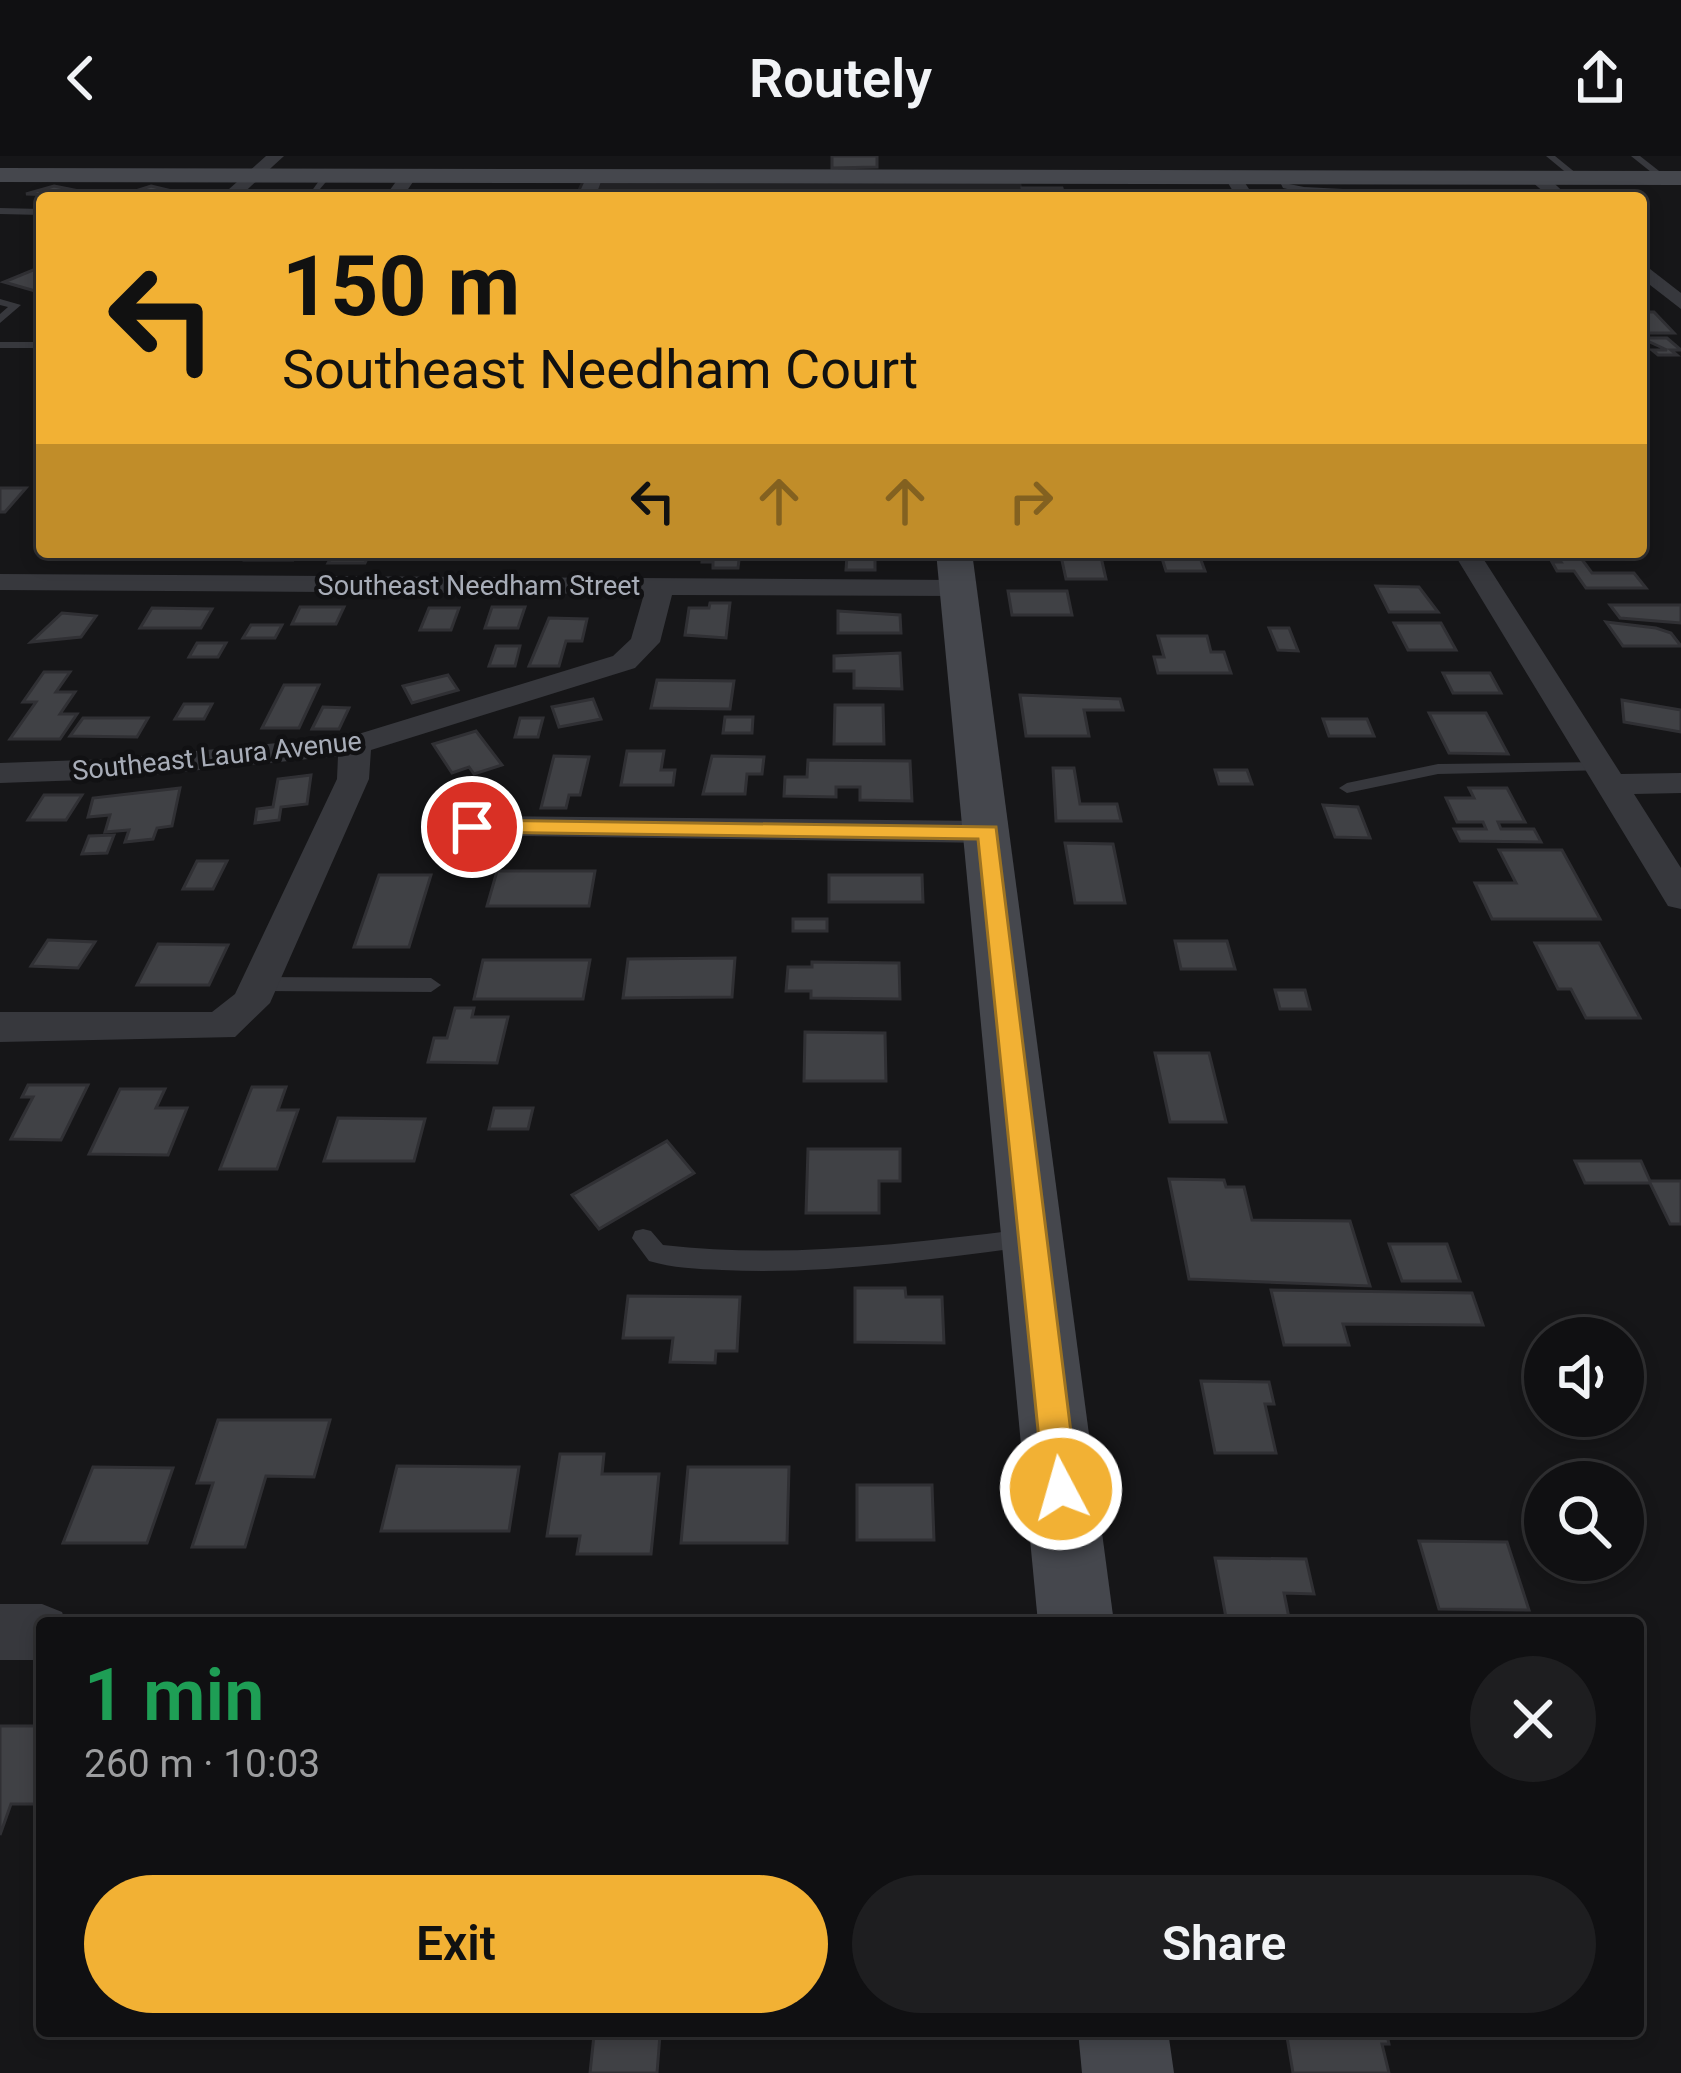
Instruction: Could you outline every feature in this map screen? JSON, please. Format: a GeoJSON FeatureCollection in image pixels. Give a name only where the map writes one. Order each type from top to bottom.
{"type":"FeatureCollection","features":[{"type":"Feature","properties":{"kind":"main road"},"geometry":{"type":"LineString","coordinates":[[0,175],[271,174],[319,185],[409,176],[590,188],[910,177],[1240,188],[1280,178],[1436,190],[1544,167],[1627,185],[1672,178]]}},
{"type":"Feature","properties":{"kind":"main road"},"geometry":{"type":"LineString","coordinates":[[956,570],[1075,1617]]}},
{"type":"Feature","properties":{"kind":"main road"},"geometry":{"type":"LineString","coordinates":[[1124,2037],[1128,2073]]}},
{"type":"Feature","properties":{"kind":"street"},"geometry":{"type":"LineString","coordinates":[[239,192],[271,174]]}},
{"type":"Feature","properties":{"kind":"street"},"geometry":{"type":"LineString","coordinates":[[397,192],[409,176]]}},
{"type":"Feature","properties":{"kind":"street"},"geometry":{"type":"LineString","coordinates":[[1647,273],[1681,302]]}},
{"type":"Feature","properties":{"kind":"street"},"geometry":{"type":"LineString","coordinates":[[1470,558],[1681,897]]}},
{"type":"Feature","properties":{"kind":"street","name":"Southeast Needham Street"},"geometry":{"type":"LineString","coordinates":[[0,583],[660,587],[956,570]]}},
{"type":"Feature","properties":{"kind":"street","name":"Southeast Laura Avenue"},"geometry":{"type":"LineString","coordinates":[[0,773],[111,769],[355,745],[624,662],[645,642],[660,587]]}},
{"type":"Feature","properties":{"kind":"street"},"geometry":{"type":"LineString","coordinates":[[0,1027],[221,1027],[238,1019],[353,779],[355,745]]}},
{"type":"Feature","properties":{"kind":"street"},"geometry":{"type":"LineString","coordinates":[[1606,776],[1681,784]]}},
{"type":"Feature","properties":{"kind":"street"},"geometry":{"type":"LineString","coordinates":[[472,827],[988,832]]}},
{"type":"Feature","properties":{"kind":"street"},"geometry":{"type":"LineString","coordinates":[[0,1632],[36,1632]]}},
{"type":"Feature","properties":{"kind":"lane"},"geometry":{"type":"LineString","coordinates":[[1635,156],[1672,178]]}},
{"type":"Feature","properties":{"kind":"lane"},"geometry":{"type":"LineString","coordinates":[[590,188],[726,192]]}},
{"type":"Feature","properties":{"kind":"lane"},"geometry":{"type":"LineString","coordinates":[[0,211],[36,212]]}},
{"type":"Feature","properties":{"kind":"lane"},"geometry":{"type":"LineString","coordinates":[[0,302],[16,305],[0,320]]}},
{"type":"Feature","properties":{"kind":"lane"},"geometry":{"type":"LineString","coordinates":[[0,345],[36,345]]}},
{"type":"Feature","properties":{"kind":"lane"},"geometry":{"type":"LineString","coordinates":[[1347,788],[1438,769],[1606,776]]}},
{"type":"Feature","properties":{"kind":"lane"},"geometry":{"type":"LineString","coordinates":[[258,984],[431,985]]}},
{"type":"Feature","properties":{"kind":"lane"},"geometry":{"type":"LineString","coordinates":[[643,1238],[657,1254],[742,1264],[885,1255],[1033,1237]]}},
{"type":"Feature","properties":{"kind":"shaded area"},"geometry":{"type":"Polygon","coordinates":[[[581,182],[1021,182],[1023,192],[577,192],[581,182]]]}},
{"type":"Feature","properties":{"kind":"building"},"geometry":{"type":"Polygon","coordinates":[[[832,156],[877,156],[877,167],[832,168],[832,156]]]}},
{"type":"Feature","properties":{"kind":"building"},"geometry":{"type":"Polygon","coordinates":[[[54,186],[83,192],[36,192],[26,194],[54,186]]]}},
{"type":"Feature","properties":{"kind":"building"},"geometry":{"type":"Polygon","coordinates":[[[151,186],[176,192],[132,192],[151,186]]]}},
{"type":"Feature","properties":{"kind":"building"},"geometry":{"type":"Polygon","coordinates":[[[1022,188],[1062,188],[1063,192],[1023,192],[1022,188]]]}},
{"type":"Feature","properties":{"kind":"building"},"geometry":{"type":"Polygon","coordinates":[[[33,270],[36,271],[36,291],[4,282],[33,270]]]}},
{"type":"Feature","properties":{"kind":"building"},"geometry":{"type":"Polygon","coordinates":[[[1647,312],[1654,312],[1674,333],[1647,333],[1647,312]]]}},
{"type":"Feature","properties":{"kind":"building"},"geometry":{"type":"Polygon","coordinates":[[[1647,338],[1667,338],[1681,350],[1671,350],[1677,355],[1658,355],[1652,350],[1667,350],[1647,338]]]}},
{"type":"Feature","properties":{"kind":"building"},"geometry":{"type":"Polygon","coordinates":[[[0,488],[26,488],[0,512],[0,488]]]}},
{"type":"Feature","properties":{"kind":"building"},"geometry":{"type":"Polygon","coordinates":[[[246,558],[294,558],[293,560],[246,558]]]}},
{"type":"Feature","properties":{"kind":"building"},"geometry":{"type":"Polygon","coordinates":[[[331,558],[367,558],[365,563],[328,563],[331,558]]]}},
{"type":"Feature","properties":{"kind":"building"},"geometry":{"type":"Polygon","coordinates":[[[702,558],[739,558],[738,568],[713,568],[713,562],[702,562],[702,558]]]}},
{"type":"Feature","properties":{"kind":"building"},"geometry":{"type":"Polygon","coordinates":[[[847,558],[875,558],[875,570],[846,570],[847,558]]]}},
{"type":"Feature","properties":{"kind":"building"},"geometry":{"type":"Polygon","coordinates":[[[1061,558],[1101,558],[1106,579],[1066,579],[1061,558]]]}},
{"type":"Feature","properties":{"kind":"building"},"geometry":{"type":"Polygon","coordinates":[[[1162,558],[1200,558],[1205,571],[1166,571],[1162,558]]]}},
{"type":"Feature","properties":{"kind":"building"},"geometry":{"type":"Polygon","coordinates":[[[1558,558],[1581,558],[1592,573],[1634,573],[1646,588],[1586,588],[1574,571],[1557,571],[1552,562],[1561,562],[1558,558]]]}},
{"type":"Feature","properties":{"kind":"building"},"geometry":{"type":"Polygon","coordinates":[[[1376,586],[1419,587],[1438,612],[1389,612],[1376,586]]]}},
{"type":"Feature","properties":{"kind":"building"},"geometry":{"type":"Polygon","coordinates":[[[1008,591],[1067,591],[1072,615],[1012,615],[1008,591]]]}},
{"type":"Feature","properties":{"kind":"building"},"geometry":{"type":"Polygon","coordinates":[[[710,603],[730,603],[726,638],[685,635],[689,608],[709,608],[710,603]]]}},
{"type":"Feature","properties":{"kind":"building"},"geometry":{"type":"Polygon","coordinates":[[[1610,605],[1681,605],[1681,623],[1620,618],[1610,605]]]}},
{"type":"Feature","properties":{"kind":"building"},"geometry":{"type":"Polygon","coordinates":[[[300,607],[344,607],[336,624],[292,624],[300,607]]]}},
{"type":"Feature","properties":{"kind":"building"},"geometry":{"type":"Polygon","coordinates":[[[492,607],[525,607],[518,628],[485,628],[492,607]]]}},
{"type":"Feature","properties":{"kind":"building"},"geometry":{"type":"Polygon","coordinates":[[[152,608],[212,609],[201,628],[140,628],[152,608]]]}},
{"type":"Feature","properties":{"kind":"building"},"geometry":{"type":"Polygon","coordinates":[[[429,608],[459,608],[451,630],[420,630],[429,608]]]}},
{"type":"Feature","properties":{"kind":"building"},"geometry":{"type":"Polygon","coordinates":[[[838,611],[900,615],[901,633],[838,633],[838,611]]]}},
{"type":"Feature","properties":{"kind":"building"},"geometry":{"type":"Polygon","coordinates":[[[62,613],[96,616],[81,637],[31,642],[62,613]]]}},
{"type":"Feature","properties":{"kind":"building"},"geometry":{"type":"Polygon","coordinates":[[[549,618],[587,619],[582,641],[566,641],[559,666],[529,666],[549,618]]]}},
{"type":"Feature","properties":{"kind":"building"},"geometry":{"type":"Polygon","coordinates":[[[1606,622],[1656,628],[1671,633],[1681,646],[1623,646],[1606,622]]]}},
{"type":"Feature","properties":{"kind":"building"},"geometry":{"type":"Polygon","coordinates":[[[1394,623],[1441,623],[1456,650],[1408,650],[1394,623]]]}},
{"type":"Feature","properties":{"kind":"building"},"geometry":{"type":"Polygon","coordinates":[[[251,625],[282,625],[275,638],[243,638],[251,625]]]}},
{"type":"Feature","properties":{"kind":"building"},"geometry":{"type":"Polygon","coordinates":[[[1269,628],[1289,628],[1298,651],[1278,650],[1269,628]]]}},
{"type":"Feature","properties":{"kind":"building"},"geometry":{"type":"Polygon","coordinates":[[[1158,636],[1207,636],[1211,652],[1224,652],[1231,673],[1158,673],[1154,657],[1164,657],[1158,636]]]}},
{"type":"Feature","properties":{"kind":"building"},"geometry":{"type":"Polygon","coordinates":[[[197,643],[226,643],[218,657],[189,657],[197,643]]]}},
{"type":"Feature","properties":{"kind":"building"},"geometry":{"type":"Polygon","coordinates":[[[496,646],[520,646],[515,666],[489,666],[496,646]]]}},
{"type":"Feature","properties":{"kind":"building"},"geometry":{"type":"Polygon","coordinates":[[[900,653],[902,689],[854,688],[854,671],[834,671],[834,656],[900,653]]]}},
{"type":"Feature","properties":{"kind":"building"},"geometry":{"type":"Polygon","coordinates":[[[44,672],[70,672],[56,692],[75,692],[60,714],[77,714],[60,739],[10,739],[36,702],[23,702],[44,672]]]}},
{"type":"Feature","properties":{"kind":"building"},"geometry":{"type":"Polygon","coordinates":[[[1443,673],[1490,673],[1501,693],[1453,693],[1443,673]]]}},
{"type":"Feature","properties":{"kind":"building"},"geometry":{"type":"Polygon","coordinates":[[[448,675],[458,690],[412,703],[403,686],[448,675]]]}},
{"type":"Feature","properties":{"kind":"building"},"geometry":{"type":"Polygon","coordinates":[[[657,680],[734,681],[730,709],[651,708],[657,680]]]}},
{"type":"Feature","properties":{"kind":"building"},"geometry":{"type":"Polygon","coordinates":[[[284,685],[319,685],[299,728],[262,728],[284,685]]]}},
{"type":"Feature","properties":{"kind":"building"},"geometry":{"type":"Polygon","coordinates":[[[1020,695],[1120,699],[1123,710],[1084,710],[1089,736],[1026,736],[1020,695]]]}},
{"type":"Feature","properties":{"kind":"building"},"geometry":{"type":"Polygon","coordinates":[[[593,699],[601,719],[559,727],[552,707],[593,699]]]}},
{"type":"Feature","properties":{"kind":"building"},"geometry":{"type":"Polygon","coordinates":[[[1622,700],[1681,710],[1681,732],[1624,722],[1622,700]]]}},
{"type":"Feature","properties":{"kind":"building"},"geometry":{"type":"Polygon","coordinates":[[[184,704],[212,704],[204,719],[175,719],[184,704]]]}},
{"type":"Feature","properties":{"kind":"building"},"geometry":{"type":"Polygon","coordinates":[[[835,705],[883,705],[884,744],[834,744],[835,705]]]}},
{"type":"Feature","properties":{"kind":"building"},"geometry":{"type":"Polygon","coordinates":[[[323,707],[349,708],[339,729],[312,729],[323,707]]]}},
{"type":"Feature","properties":{"kind":"building"},"geometry":{"type":"Polygon","coordinates":[[[1429,713],[1486,713],[1508,754],[1449,753],[1429,713]]]}},
{"type":"Feature","properties":{"kind":"building"},"geometry":{"type":"Polygon","coordinates":[[[725,717],[753,717],[752,733],[723,733],[725,717]]]}},
{"type":"Feature","properties":{"kind":"building"},"geometry":{"type":"Polygon","coordinates":[[[83,718],[148,718],[137,737],[70,736],[83,718]]]}},
{"type":"Feature","properties":{"kind":"building"},"geometry":{"type":"Polygon","coordinates":[[[520,718],[543,718],[538,737],[515,737],[520,718]]]}},
{"type":"Feature","properties":{"kind":"building"},"geometry":{"type":"Polygon","coordinates":[[[1323,719],[1367,719],[1374,736],[1329,736],[1323,719]]]}},
{"type":"Feature","properties":{"kind":"building"},"geometry":{"type":"Polygon","coordinates":[[[476,731],[502,765],[474,774],[469,767],[452,773],[433,744],[476,731]]]}},
{"type":"Feature","properties":{"kind":"building"},"geometry":{"type":"Polygon","coordinates":[[[627,751],[664,751],[661,770],[675,770],[673,785],[621,785],[627,751]]]}},
{"type":"Feature","properties":{"kind":"building"},"geometry":{"type":"Polygon","coordinates":[[[554,756],[589,757],[580,795],[569,795],[566,808],[541,808],[554,756]]]}},
{"type":"Feature","properties":{"kind":"building"},"geometry":{"type":"Polygon","coordinates":[[[712,756],[764,757],[762,774],[747,774],[745,794],[703,794],[712,756]]]}},
{"type":"Feature","properties":{"kind":"building"},"geometry":{"type":"Polygon","coordinates":[[[808,760],[910,761],[912,801],[860,800],[860,787],[836,787],[836,797],[784,796],[785,777],[807,777],[808,760]]]}},
{"type":"Feature","properties":{"kind":"building"},"geometry":{"type":"Polygon","coordinates":[[[1053,768],[1074,768],[1080,804],[1117,804],[1121,821],[1056,821],[1053,768]]]}},
{"type":"Feature","properties":{"kind":"building"},"geometry":{"type":"Polygon","coordinates":[[[1215,770],[1247,770],[1252,784],[1219,784],[1215,770]]]}},
{"type":"Feature","properties":{"kind":"building"},"geometry":{"type":"Polygon","coordinates":[[[311,775],[307,804],[281,807],[279,820],[255,823],[257,809],[273,807],[278,779],[311,775]]]}},
{"type":"Feature","properties":{"kind":"building"},"geometry":{"type":"Polygon","coordinates":[[[180,788],[172,826],[157,828],[153,839],[125,842],[129,830],[105,832],[110,815],[88,817],[93,798],[180,788]]]}},
{"type":"Feature","properties":{"kind":"building"},"geometry":{"type":"Polygon","coordinates":[[[1469,788],[1507,788],[1525,822],[1498,822],[1501,829],[1534,829],[1541,842],[1460,841],[1454,829],[1486,829],[1483,822],[1457,822],[1446,798],[1474,798],[1469,788]]]}},
{"type":"Feature","properties":{"kind":"building"},"geometry":{"type":"Polygon","coordinates":[[[44,795],[82,795],[66,820],[28,820],[44,795]]]}},
{"type":"Feature","properties":{"kind":"building"},"geometry":{"type":"Polygon","coordinates":[[[1323,805],[1358,807],[1370,838],[1335,837],[1323,805]]]}},
{"type":"Feature","properties":{"kind":"building"},"geometry":{"type":"Polygon","coordinates":[[[114,835],[107,853],[82,854],[89,836],[114,835]]]}},
{"type":"Feature","properties":{"kind":"building"},"geometry":{"type":"Polygon","coordinates":[[[1065,843],[1113,844],[1125,903],[1075,903],[1065,843]]]}},
{"type":"Feature","properties":{"kind":"building"},"geometry":{"type":"Polygon","coordinates":[[[1499,850],[1562,850],[1600,919],[1492,919],[1475,883],[1516,883],[1499,850]]]}},
{"type":"Feature","properties":{"kind":"building"},"geometry":{"type":"Polygon","coordinates":[[[197,861],[227,861],[213,889],[183,889],[197,861]]]}},
{"type":"Feature","properties":{"kind":"building"},"geometry":{"type":"Polygon","coordinates":[[[497,871],[595,871],[589,906],[487,906],[497,871]]]}},
{"type":"Feature","properties":{"kind":"building"},"geometry":{"type":"Polygon","coordinates":[[[379,875],[431,875],[409,947],[354,947],[379,875]]]}},
{"type":"Feature","properties":{"kind":"building"},"geometry":{"type":"Polygon","coordinates":[[[829,875],[922,875],[923,902],[829,902],[829,875]]]}},
{"type":"Feature","properties":{"kind":"building"},"geometry":{"type":"Polygon","coordinates":[[[793,919],[827,919],[827,931],[793,931],[793,919]]]}},
{"type":"Feature","properties":{"kind":"building"},"geometry":{"type":"Polygon","coordinates":[[[48,940],[95,942],[78,968],[31,966],[48,940]]]}},
{"type":"Feature","properties":{"kind":"building"},"geometry":{"type":"Polygon","coordinates":[[[1175,941],[1227,941],[1235,969],[1181,969],[1175,941]]]}},
{"type":"Feature","properties":{"kind":"building"},"geometry":{"type":"Polygon","coordinates":[[[1535,943],[1599,943],[1640,1018],[1586,1018],[1571,989],[1558,989],[1535,943]]]}},
{"type":"Feature","properties":{"kind":"building"},"geometry":{"type":"Polygon","coordinates":[[[158,944],[228,945],[209,985],[137,985],[158,944]]]}},
{"type":"Feature","properties":{"kind":"building"},"geometry":{"type":"Polygon","coordinates":[[[735,958],[732,997],[623,998],[628,959],[735,958]]]}},
{"type":"Feature","properties":{"kind":"building"},"geometry":{"type":"Polygon","coordinates":[[[483,960],[590,960],[583,999],[474,999],[483,960]]]}},
{"type":"Feature","properties":{"kind":"building"},"geometry":{"type":"Polygon","coordinates":[[[812,962],[899,963],[900,999],[811,998],[811,991],[786,991],[788,967],[812,967],[812,962]]]}},
{"type":"Feature","properties":{"kind":"building"},"geometry":{"type":"Polygon","coordinates":[[[1275,990],[1305,990],[1310,1009],[1280,1009],[1275,990]]]}},
{"type":"Feature","properties":{"kind":"building"},"geometry":{"type":"Polygon","coordinates":[[[455,1008],[474,1008],[472,1017],[508,1017],[497,1063],[428,1062],[434,1038],[447,1038],[455,1008]]]}},
{"type":"Feature","properties":{"kind":"building"},"geometry":{"type":"Polygon","coordinates":[[[805,1032],[885,1033],[886,1081],[804,1081],[805,1032]]]}},
{"type":"Feature","properties":{"kind":"building"},"geometry":{"type":"Polygon","coordinates":[[[1155,1053],[1209,1053],[1226,1122],[1170,1122],[1155,1053]]]}},
{"type":"Feature","properties":{"kind":"building"},"geometry":{"type":"Polygon","coordinates":[[[28,1085],[88,1085],[61,1140],[11,1139],[33,1097],[22,1097],[28,1085]]]}},
{"type":"Feature","properties":{"kind":"building"},"geometry":{"type":"Polygon","coordinates":[[[252,1087],[286,1087],[278,1110],[298,1110],[277,1169],[220,1169],[252,1087]]]}},
{"type":"Feature","properties":{"kind":"building"},"geometry":{"type":"Polygon","coordinates":[[[120,1089],[165,1089],[156,1108],[187,1108],[168,1155],[89,1154],[120,1089]]]}},
{"type":"Feature","properties":{"kind":"building"},"geometry":{"type":"Polygon","coordinates":[[[494,1108],[533,1108],[528,1129],[489,1129],[494,1108]]]}},
{"type":"Feature","properties":{"kind":"building"},"geometry":{"type":"Polygon","coordinates":[[[338,1118],[425,1119],[414,1161],[324,1161],[338,1118]]]}},
{"type":"Feature","properties":{"kind":"building"},"geometry":{"type":"Polygon","coordinates":[[[667,1141],[694,1173],[599,1229],[572,1195],[667,1141]]]}},
{"type":"Feature","properties":{"kind":"building"},"geometry":{"type":"Polygon","coordinates":[[[808,1149],[900,1149],[900,1181],[879,1181],[879,1213],[806,1213],[808,1149]]]}},
{"type":"Feature","properties":{"kind":"building"},"geometry":{"type":"Polygon","coordinates":[[[1575,1161],[1641,1161],[1650,1181],[1681,1181],[1681,1224],[1670,1224],[1650,1183],[1585,1183],[1575,1161]]]}},
{"type":"Feature","properties":{"kind":"building"},"geometry":{"type":"Polygon","coordinates":[[[1169,1179],[1224,1180],[1226,1187],[1244,1187],[1252,1220],[1350,1221],[1370,1286],[1189,1279],[1169,1179]]]}},
{"type":"Feature","properties":{"kind":"building"},"geometry":{"type":"Polygon","coordinates":[[[1389,1244],[1447,1244],[1460,1281],[1402,1281],[1389,1244]]]}},
{"type":"Feature","properties":{"kind":"building"},"geometry":{"type":"Polygon","coordinates":[[[855,1288],[905,1288],[906,1297],[942,1297],[944,1343],[855,1342],[855,1288]]]}},
{"type":"Feature","properties":{"kind":"building"},"geometry":{"type":"Polygon","coordinates":[[[1271,1290],[1472,1293],[1483,1325],[1343,1324],[1349,1345],[1284,1345],[1271,1290]]]}},
{"type":"Feature","properties":{"kind":"building"},"geometry":{"type":"Polygon","coordinates":[[[628,1296],[740,1297],[737,1351],[716,1351],[715,1363],[670,1362],[673,1338],[623,1338],[628,1296]]]}},
{"type":"Feature","properties":{"kind":"building"},"geometry":{"type":"Polygon","coordinates":[[[1201,1381],[1269,1382],[1274,1404],[1265,1404],[1276,1453],[1215,1453],[1201,1381]]]}},
{"type":"Feature","properties":{"kind":"building"},"geometry":{"type":"Polygon","coordinates":[[[218,1420],[330,1420],[314,1477],[266,1476],[245,1547],[192,1547],[213,1483],[197,1483],[218,1420]]]}},
{"type":"Feature","properties":{"kind":"building"},"geometry":{"type":"Polygon","coordinates":[[[560,1454],[604,1454],[602,1474],[659,1474],[651,1554],[577,1554],[580,1536],[547,1536],[560,1454]]]}},
{"type":"Feature","properties":{"kind":"building"},"geometry":{"type":"Polygon","coordinates":[[[397,1466],[519,1467],[509,1531],[381,1531],[397,1466]]]}},
{"type":"Feature","properties":{"kind":"building"},"geometry":{"type":"Polygon","coordinates":[[[93,1467],[173,1468],[147,1543],[63,1543],[93,1467]]]}},
{"type":"Feature","properties":{"kind":"building"},"geometry":{"type":"Polygon","coordinates":[[[688,1467],[789,1467],[787,1543],[681,1543],[688,1467]]]}},
{"type":"Feature","properties":{"kind":"building"},"geometry":{"type":"Polygon","coordinates":[[[857,1485],[932,1485],[934,1540],[857,1540],[857,1485]]]}},
{"type":"Feature","properties":{"kind":"building"},"geometry":{"type":"Polygon","coordinates":[[[1419,1541],[1507,1542],[1529,1610],[1439,1609],[1419,1541]]]}},
{"type":"Feature","properties":{"kind":"building"},"geometry":{"type":"Polygon","coordinates":[[[1215,1558],[1306,1559],[1314,1594],[1284,1593],[1289,1617],[1226,1617],[1215,1558]]]}},
{"type":"Feature","properties":{"kind":"building"},"geometry":{"type":"Polygon","coordinates":[[[0,1726],[36,1726],[36,1804],[11,1804],[0,1835],[0,1726]]]}},
{"type":"Feature","properties":{"kind":"building"},"geometry":{"type":"Polygon","coordinates":[[[594,2037],[660,2037],[657,2073],[590,2073],[594,2037]]]}},
{"type":"Feature","properties":{"kind":"building"},"geometry":{"type":"Polygon","coordinates":[[[1287,2037],[1387,2037],[1389,2044],[1382,2044],[1389,2073],[1293,2073],[1287,2037]]]}},
{"type":"Feature","properties":{"kind":"route"},"geometry":{"type":"LineString","coordinates":[[472,827],[988,832],[1061,1489]]}}]}
